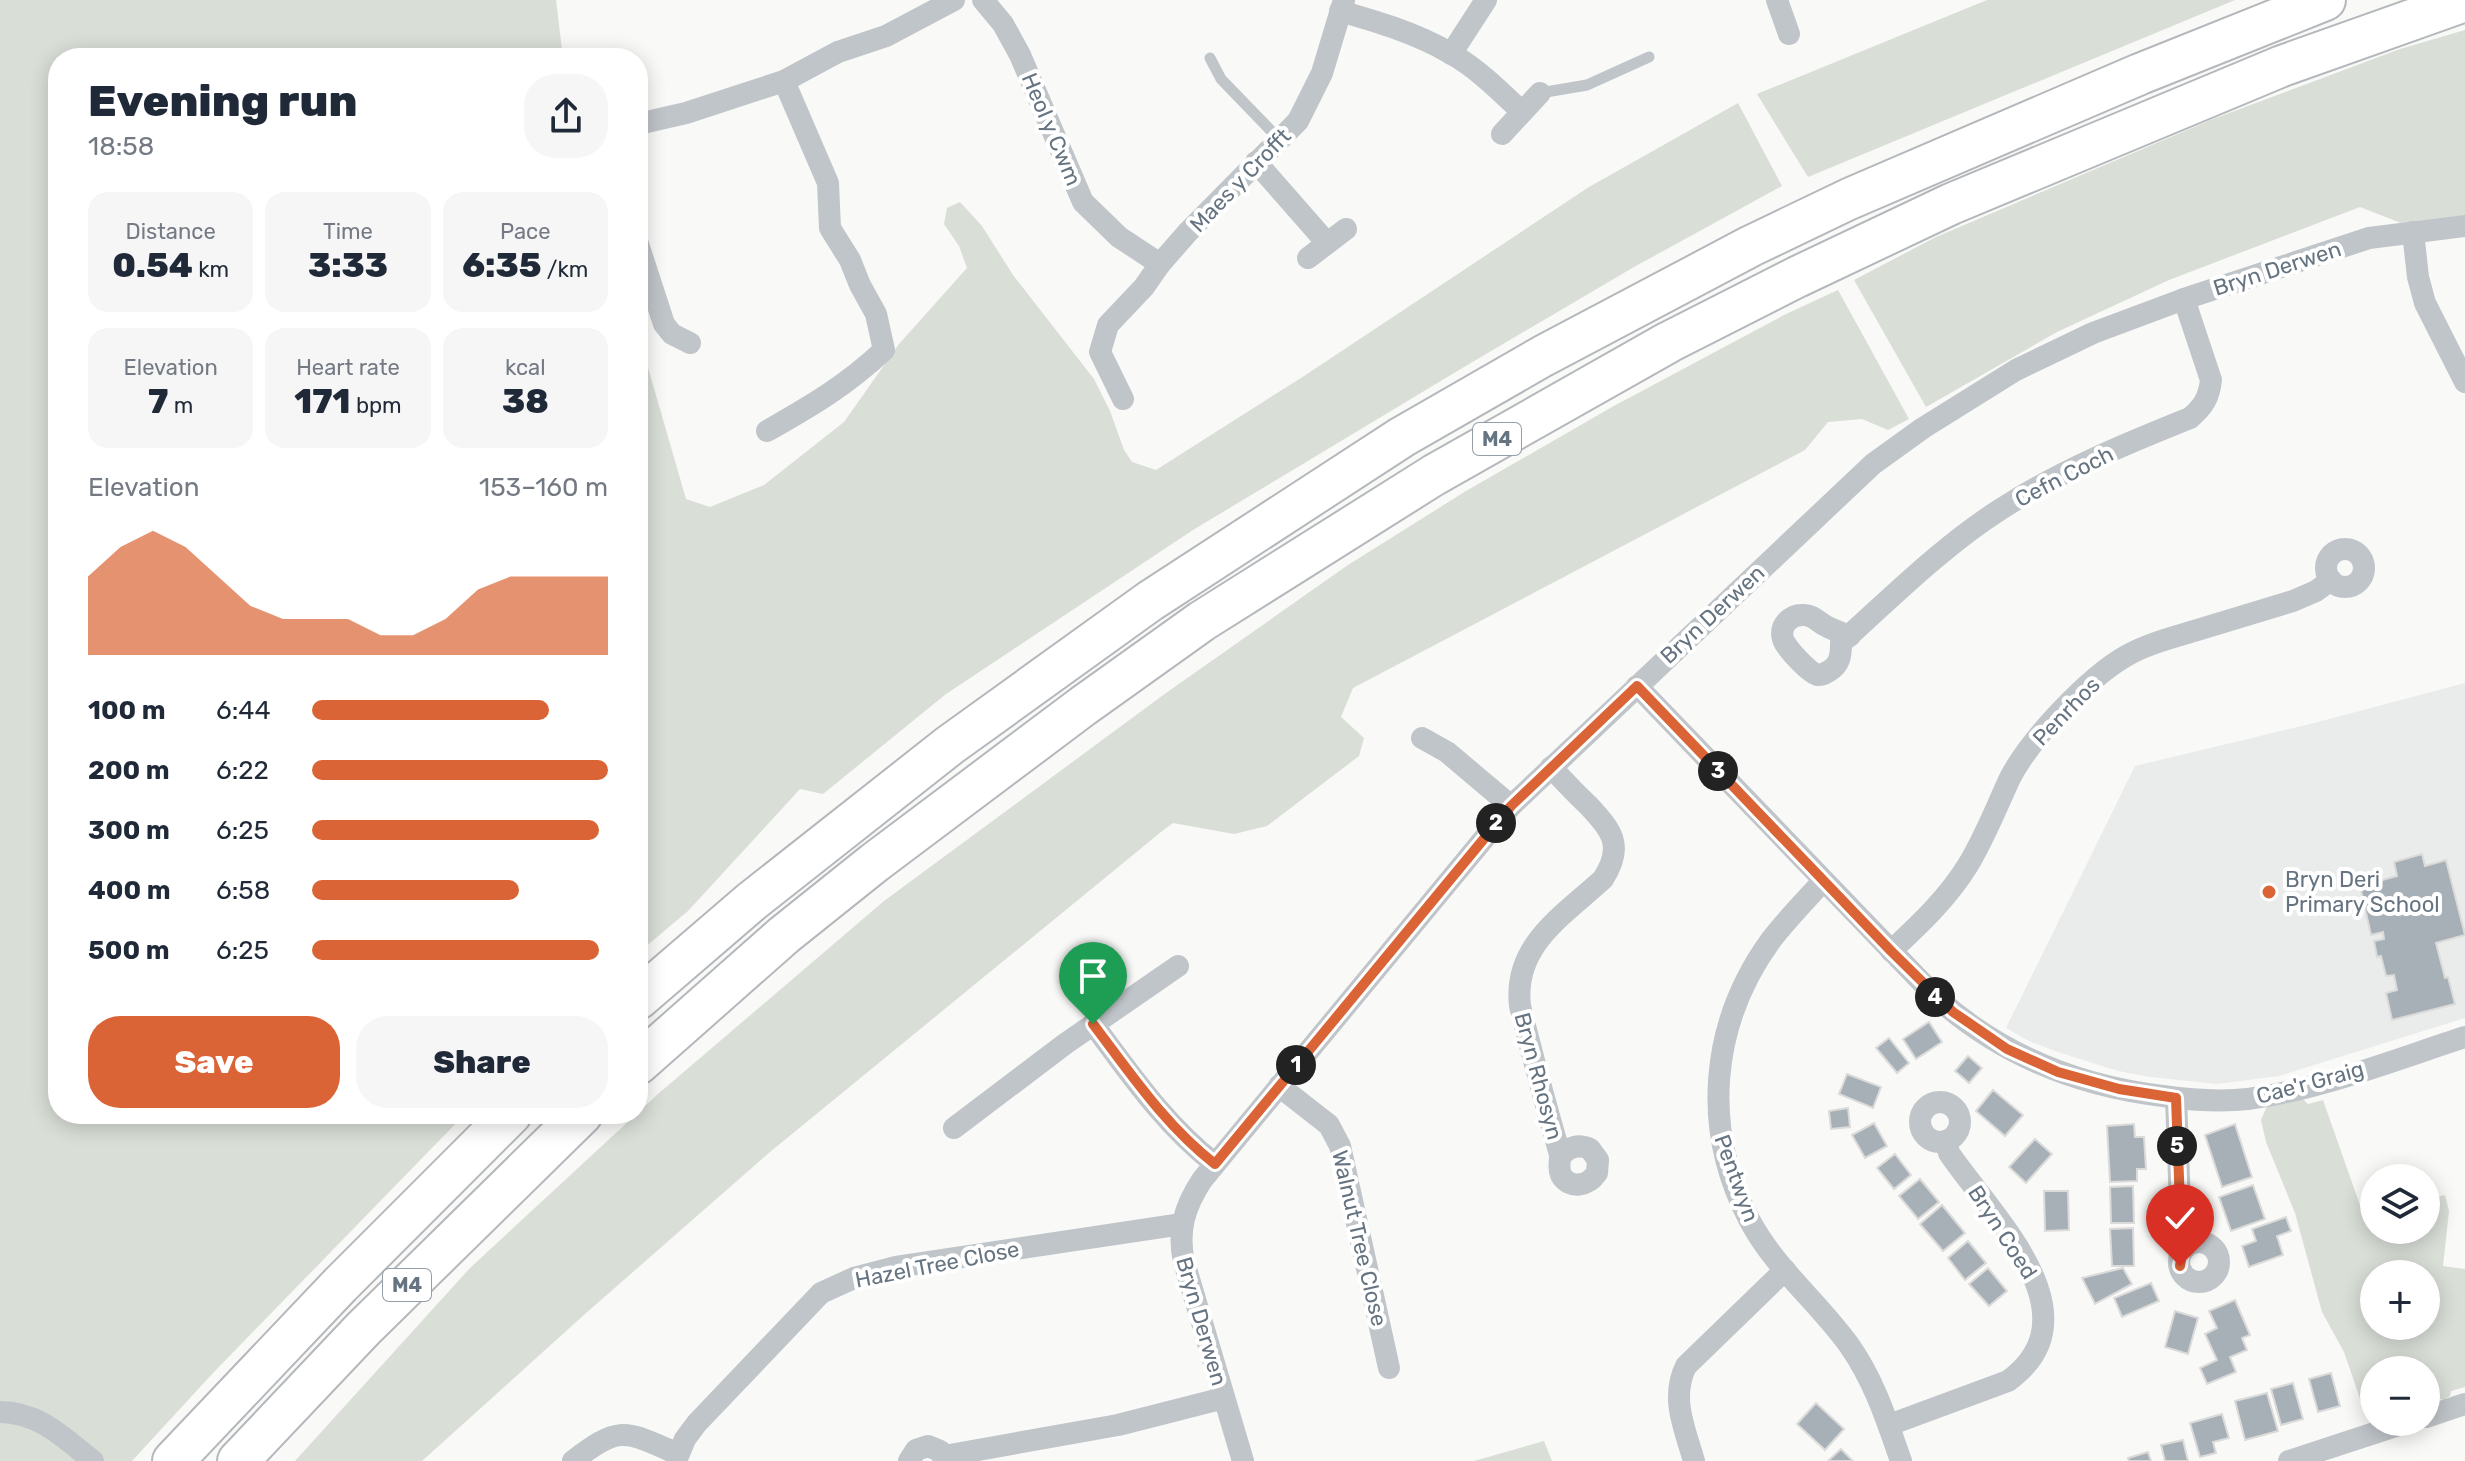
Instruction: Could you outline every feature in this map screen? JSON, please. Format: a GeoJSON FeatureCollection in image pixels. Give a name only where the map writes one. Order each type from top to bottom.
{"type":"FeatureCollection","features":[{"type":"Feature","properties":{"kind":"highway","name":"M4"},"geometry":{"type":"LineString","coordinates":[[648,990],[752,901],[950,745],[1150,601],[1402,437],[1543,356],[1751,246],[1849,199],[2140,74],[2325,0]]}},
{"type":"Feature","properties":{"kind":"highway","name":"M4"},"geometry":{"type":"LineString","coordinates":[[648,1055],[784,935],[840,890],[1083,706],[1202,621],[1434,475],[1669,342],[1951,204],[2282,66],[2465,1]]}},
{"type":"Feature","properties":{"kind":"highway","name":"M4"},"geometry":{"type":"LineString","coordinates":[[173,1461],[340,1285],[501,1124]]}},
{"type":"Feature","properties":{"kind":"highway","name":"M4"},"geometry":{"type":"LineString","coordinates":[[238,1461],[363,1329],[572,1124]]}},
{"type":"Feature","properties":{"kind":"street"},"geometry":{"type":"LineString","coordinates":[[648,122],[686,113],[784,81],[838,52],[886,36],[954,0]]}},
{"type":"Feature","properties":{"kind":"street","name":"Heol y Cwm"},"geometry":{"type":"LineString","coordinates":[[983,0],[1003,24],[1020,55],[1083,202],[1119,237],[1160,264]]}},
{"type":"Feature","properties":{"kind":"street"},"geometry":{"type":"LineString","coordinates":[[1451,54],[1486,0]]}},
{"type":"Feature","properties":{"kind":"street"},"geometry":{"type":"LineString","coordinates":[[1777,0],[1789,34]]}},
{"type":"Feature","properties":{"kind":"street"},"geometry":{"type":"LineString","coordinates":[[1342,5],[1451,54],[1522,112]]}},
{"type":"Feature","properties":{"kind":"street","name":"Maes y Crofft"},"geometry":{"type":"LineString","coordinates":[[1160,264],[1298,121],[1322,73],[1342,5]]}},
{"type":"Feature","properties":{"kind":"street"},"geometry":{"type":"LineString","coordinates":[[767,431],[834,392],[884,350],[876,314],[860,285],[857,256],[830,228],[828,183],[784,81]]}},
{"type":"Feature","properties":{"kind":"street"},"geometry":{"type":"LineString","coordinates":[[1502,134],[1540,93]]}},
{"type":"Feature","properties":{"kind":"street"},"geometry":{"type":"LineString","coordinates":[[1256,162],[1327,243]]}},
{"type":"Feature","properties":{"kind":"street","name":"Bryn Derwen"},"geometry":{"type":"LineString","coordinates":[[1243,1461],[1181,1250],[1182,1224],[1192,1196],[1215,1164],[1511,806],[1873,464],[1923,428],[2016,370],[2093,333],[2184,299],[2369,238],[2465,226]]}},
{"type":"Feature","properties":{"kind":"street"},"geometry":{"type":"LineString","coordinates":[[1308,258],[1346,229]]}},
{"type":"Feature","properties":{"kind":"street"},"geometry":{"type":"LineString","coordinates":[[2413,232],[2418,277],[2425,303],[2465,382]]}},
{"type":"Feature","properties":{"kind":"street"},"geometry":{"type":"LineString","coordinates":[[1123,399],[1100,352],[1108,325],[1144,287],[1160,264]]}},
{"type":"Feature","properties":{"kind":"street"},"geometry":{"type":"LineString","coordinates":[[648,275],[664,324],[672,334],[690,343]]}},
{"type":"Feature","properties":{"kind":"street","name":"Cefn Coch"},"geometry":{"type":"LineString","coordinates":[[1850,636],[1944,551],[2001,509],[2086,463],[2190,418],[2200,409],[2206,400],[2211,380],[2184,299]]}},
{"type":"Feature","properties":{"kind":"street","name":"Penrhos"},"geometry":{"type":"LineString","coordinates":[[1891,951],[1939,905],[1953,887],[1991,824],[2011,777],[2040,735],[2103,672],[2153,643],[2293,601],[2331,580]]}},
{"type":"Feature","properties":{"kind":"street","name":"Cae'r Graig"},"geometry":{"type":"LineString","coordinates":[[1637,686],[1953,1012],[1984,1035],[2031,1061],[2084,1081],[2134,1092],[2176,1098],[2229,1100],[2283,1093],[2465,1037]]}},
{"type":"Feature","properties":{"kind":"street"},"geometry":{"type":"LineString","coordinates":[[1422,738],[1453,743],[1511,806]]}},
{"type":"Feature","properties":{"kind":"street","name":"Bryn Rhosyn"},"geometry":{"type":"LineString","coordinates":[[1551,767],[1606,824],[1613,837],[1614,853],[1610,869],[1603,879],[1540,938],[1528,953],[1520,972],[1520,1006],[1561,1156]]}},
{"type":"Feature","properties":{"kind":"street","name":"Pentwyn"},"geometry":{"type":"LineString","coordinates":[[1823,881],[1770,942],[1739,993],[1720,1064],[1718,1124],[1729,1166],[1750,1222],[1785,1270],[1848,1343],[1875,1389],[1901,1461]]}},
{"type":"Feature","properties":{"kind":"street"},"geometry":{"type":"LineString","coordinates":[[954,1128],[1093,1024],[1178,966]]}},
{"type":"Feature","properties":{"kind":"street"},"geometry":{"type":"LineString","coordinates":[[1093,1024],[1154,1106],[1183,1137],[1215,1164]]}},
{"type":"Feature","properties":{"kind":"street","name":"Walnut Tree Close"},"geometry":{"type":"LineString","coordinates":[[1279,1086],[1320,1117],[1337,1136],[1389,1368]]}},
{"type":"Feature","properties":{"kind":"street"},"geometry":{"type":"LineString","coordinates":[[2176,1098],[2180,1205],[2185,1248]]}},
{"type":"Feature","properties":{"kind":"street","name":"Bryn Coed"},"geometry":{"type":"LineString","coordinates":[[1889,1425],[2008,1381],[2022,1371],[2032,1357],[2043,1326],[2040,1291],[2031,1271],[2004,1227],[1949,1153],[1946,1141]]}},
{"type":"Feature","properties":{"kind":"street","name":"Hazel Tree Close"},"geometry":{"type":"LineString","coordinates":[[677,1458],[697,1423],[717,1401],[821,1293],[836,1285],[896,1267],[1182,1224]]}},
{"type":"Feature","properties":{"kind":"street"},"geometry":{"type":"LineString","coordinates":[[1694,1461],[1677,1394],[1679,1380],[1686,1366],[1785,1270]]}},
{"type":"Feature","properties":{"kind":"street"},"geometry":{"type":"LineString","coordinates":[[909,1461],[916,1450],[928,1446],[934,1447],[944,1459],[1118,1425],[1224,1398]]}},
{"type":"Feature","properties":{"kind":"street"},"geometry":{"type":"LineString","coordinates":[[2440,1412],[2465,1404]]}},
{"type":"Feature","properties":{"kind":"street"},"geometry":{"type":"LineString","coordinates":[[0,1412],[31,1416],[51,1426],[85,1455]]}},
{"type":"Feature","properties":{"kind":"street"},"geometry":{"type":"LineString","coordinates":[[573,1461],[599,1441],[622,1435],[638,1437],[677,1458]]}},
{"type":"Feature","properties":{"kind":"street"},"geometry":{"type":"LineString","coordinates":[[2289,1461],[2365,1436]]}},
{"type":"Feature","properties":{"kind":"lane"},"geometry":{"type":"LineString","coordinates":[[1540,93],[1587,85],[1649,57]]}},
{"type":"Feature","properties":{"kind":"lane"},"geometry":{"type":"LineString","coordinates":[[1210,58],[1221,79],[1279,139]]}},
{"type":"Feature","properties":{"kind":"shaded area"},"geometry":{"type":"Polygon","coordinates":[[[0,0],[556,0],[562,48],[48,48],[48,1124],[455,1124],[213,1373],[132,1461],[0,1461],[0,0]]]}},
{"type":"Feature","properties":{"kind":"shaded area"},"geometry":{"type":"Polygon","coordinates":[[[1987,0],[2235,0],[1808,177],[1757,94],[1987,0]]]}},
{"type":"Feature","properties":{"kind":"shaded area"},"geometry":{"type":"Polygon","coordinates":[[[2465,30],[2465,215],[2401,223],[2360,207],[2169,280],[2057,332],[1926,407],[1854,280],[1936,237],[2213,119],[2400,49],[2465,30]]]}},
{"type":"Feature","properties":{"kind":"shaded area"},"geometry":{"type":"Polygon","coordinates":[[[1738,103],[1782,186],[1634,267],[1193,530],[946,694],[823,794],[800,789],[688,911],[648,945],[648,368],[686,499],[710,507],[764,485],[844,422],[899,344],[967,268],[959,246],[944,224],[947,208],[960,202],[982,226],[1013,275],[1094,379],[1132,462],[1156,470],[1589,187],[1738,103]]]}},
{"type":"Feature","properties":{"kind":"shaded area"},"geometry":{"type":"Polygon","coordinates":[[[1838,290],[1909,419],[1888,430],[1862,419],[1828,422],[1805,450],[1353,688],[1341,717],[1364,738],[1359,756],[1267,826],[1234,834],[1173,823],[1161,832],[770,1152],[422,1461],[295,1461],[470,1268],[626,1124],[648,1124],[648,1103],[884,901],[1166,693],[1348,565],[1466,491],[1612,407],[1784,315],[1838,290]]]}},
{"type":"Feature","properties":{"kind":"shaded area","name":"Bryn Deri Primary School"},"geometry":{"type":"Polygon","coordinates":[[[2465,683],[2465,1018],[2279,1076],[2217,1084],[2118,1071],[2029,1041],[2006,1028],[2135,766],[2465,683]]]}},
{"type":"Feature","properties":{"kind":"shaded area"},"geometry":{"type":"Polygon","coordinates":[[[2303,1099],[2308,1104],[2323,1100],[2360,1205],[2360,1244],[2440,1244],[2440,1196],[2445,1195],[2449,1211],[2443,1266],[2465,1269],[2465,1387],[2451,1391],[2450,1396],[2443,1400],[2440,1399],[2440,1356],[2360,1356],[2360,1399],[2344,1352],[2322,1312],[2295,1213],[2266,1142],[2261,1120],[2267,1106],[2303,1099]]]}},
{"type":"Feature","properties":{"kind":"shaded area"},"geometry":{"type":"Polygon","coordinates":[[[1544,1441],[1552,1461],[1474,1461],[1544,1441]]]}},
{"type":"Feature","properties":{"kind":"building"},"geometry":{"type":"Polygon","coordinates":[[[2422,854],[2425,866],[2446,860],[2465,935],[2436,943],[2455,1004],[2392,1020],[2386,993],[2397,990],[2394,975],[2386,976],[2381,956],[2377,957],[2374,941],[2384,939],[2383,932],[2371,935],[2360,886],[2397,876],[2394,862],[2422,854]]]}},
{"type":"Feature","properties":{"kind":"building"},"geometry":{"type":"Polygon","coordinates":[[[1929,1022],[1942,1042],[1916,1059],[1903,1039],[1929,1022]]]}},
{"type":"Feature","properties":{"kind":"building"},"geometry":{"type":"Polygon","coordinates":[[[1889,1038],[1909,1063],[1897,1073],[1876,1048],[1889,1038]]]}},
{"type":"Feature","properties":{"kind":"building"},"geometry":{"type":"Polygon","coordinates":[[[1968,1056],[1982,1068],[1969,1083],[1955,1071],[1968,1056]]]}},
{"type":"Feature","properties":{"kind":"building"},"geometry":{"type":"Polygon","coordinates":[[[1847,1074],[1881,1087],[1873,1108],[1839,1094],[1847,1074]]]}},
{"type":"Feature","properties":{"kind":"building"},"geometry":{"type":"Polygon","coordinates":[[[1993,1090],[2023,1115],[2005,1136],[1976,1111],[1993,1090]]]}},
{"type":"Feature","properties":{"kind":"building"},"geometry":{"type":"Polygon","coordinates":[[[1848,1108],[1850,1127],[1831,1129],[1829,1111],[1848,1108]]]}},
{"type":"Feature","properties":{"kind":"building"},"geometry":{"type":"Polygon","coordinates":[[[1874,1123],[1887,1146],[1865,1158],[1852,1135],[1874,1123]]]}},
{"type":"Feature","properties":{"kind":"building"},"geometry":{"type":"Polygon","coordinates":[[[2134,1124],[2135,1137],[2144,1137],[2146,1169],[2137,1169],[2137,1181],[2110,1182],[2107,1126],[2134,1124]]]}},
{"type":"Feature","properties":{"kind":"building"},"geometry":{"type":"Polygon","coordinates":[[[2235,1124],[2252,1177],[2222,1187],[2205,1135],[2235,1124]]]}},
{"type":"Feature","properties":{"kind":"building"},"geometry":{"type":"Polygon","coordinates":[[[2035,1139],[2052,1154],[2026,1183],[2009,1167],[2035,1139]]]}},
{"type":"Feature","properties":{"kind":"building"},"geometry":{"type":"Polygon","coordinates":[[[1895,1154],[1911,1175],[1894,1189],[1877,1168],[1895,1154]]]}},
{"type":"Feature","properties":{"kind":"building"},"geometry":{"type":"Polygon","coordinates":[[[1920,1179],[1939,1202],[1918,1219],[1899,1196],[1920,1179]]]}},
{"type":"Feature","properties":{"kind":"building"},"geometry":{"type":"Polygon","coordinates":[[[2253,1185],[2265,1219],[2231,1231],[2219,1197],[2253,1185]]]}},
{"type":"Feature","properties":{"kind":"building"},"geometry":{"type":"Polygon","coordinates":[[[2133,1186],[2134,1223],[2111,1223],[2110,1187],[2133,1186]]]}},
{"type":"Feature","properties":{"kind":"building"},"geometry":{"type":"Polygon","coordinates":[[[2044,1191],[2068,1191],[2069,1230],[2045,1231],[2044,1191]]]}},
{"type":"Feature","properties":{"kind":"building"},"geometry":{"type":"Polygon","coordinates":[[[1942,1205],[1965,1233],[1943,1251],[1920,1224],[1942,1205]]]}},
{"type":"Feature","properties":{"kind":"building"},"geometry":{"type":"Polygon","coordinates":[[[2286,1217],[2291,1231],[2277,1236],[2283,1255],[2249,1267],[2242,1246],[2256,1241],[2252,1229],[2286,1217]]]}},
{"type":"Feature","properties":{"kind":"building"},"geometry":{"type":"Polygon","coordinates":[[[2133,1228],[2134,1266],[2112,1266],[2110,1229],[2133,1228]]]}},
{"type":"Feature","properties":{"kind":"building"},"geometry":{"type":"Polygon","coordinates":[[[1968,1241],[1986,1263],[1965,1280],[1948,1258],[1968,1241]]]}},
{"type":"Feature","properties":{"kind":"building"},"geometry":{"type":"Polygon","coordinates":[[[1988,1268],[2007,1291],[1989,1306],[1969,1284],[1988,1268]]]}},
{"type":"Feature","properties":{"kind":"building"},"geometry":{"type":"Polygon","coordinates":[[[2123,1268],[2132,1284],[2095,1304],[2082,1278],[2123,1268]]]}},
{"type":"Feature","properties":{"kind":"building"},"geometry":{"type":"Polygon","coordinates":[[[2151,1283],[2159,1301],[2122,1317],[2114,1298],[2151,1283]]]}},
{"type":"Feature","properties":{"kind":"building"},"geometry":{"type":"Polygon","coordinates":[[[2235,1300],[2250,1335],[2242,1338],[2247,1350],[2230,1357],[2236,1372],[2207,1384],[2200,1368],[2217,1360],[2205,1334],[2217,1328],[2209,1311],[2235,1300]]]}},
{"type":"Feature","properties":{"kind":"building"},"geometry":{"type":"Polygon","coordinates":[[[2175,1311],[2198,1318],[2188,1354],[2165,1347],[2175,1311]]]}},
{"type":"Feature","properties":{"kind":"building"},"geometry":{"type":"Polygon","coordinates":[[[2331,1373],[2340,1406],[2318,1412],[2309,1379],[2331,1373]]]}},
{"type":"Feature","properties":{"kind":"building"},"geometry":{"type":"Polygon","coordinates":[[[2293,1383],[2303,1419],[2281,1425],[2271,1389],[2293,1383]]]}},
{"type":"Feature","properties":{"kind":"building"},"geometry":{"type":"Polygon","coordinates":[[[2267,1393],[2278,1431],[2245,1440],[2235,1401],[2267,1393]]]}},
{"type":"Feature","properties":{"kind":"building"},"geometry":{"type":"Polygon","coordinates":[[[1816,1403],[1844,1429],[1825,1450],[1797,1424],[1816,1403]]]}},
{"type":"Feature","properties":{"kind":"building"},"geometry":{"type":"Polygon","coordinates":[[[2222,1414],[2229,1438],[2213,1442],[2216,1453],[2200,1457],[2190,1423],[2222,1414]]]}},
{"type":"Feature","properties":{"kind":"building"},"geometry":{"type":"Polygon","coordinates":[[[2183,1440],[2188,1461],[2165,1461],[2161,1445],[2183,1440]]]}},
{"type":"Feature","properties":{"kind":"building"},"geometry":{"type":"Polygon","coordinates":[[[1841,1449],[1853,1461],[1828,1461],[1841,1449]]]}},
{"type":"Feature","properties":{"kind":"building"},"geometry":{"type":"Polygon","coordinates":[[[2148,1452],[2151,1461],[2129,1461],[2128,1458],[2148,1452]]]}},
{"type":"Feature","properties":{"kind":"place","name":"Bryn Deri Primary School"},"geometry":{"type":"Point","coordinates":[2269,892]}},
{"type":"Feature","properties":{"kind":"route"},"geometry":{"type":"LineString","coordinates":[[1093,1024],[1148,1099],[1183,1137],[1215,1164],[1491,828],[1637,686],[1937,998],[1976,1030],[2031,1061],[2084,1081],[2176,1098],[2177,1155],[2185,1248],[2180,1266]]}}]}
